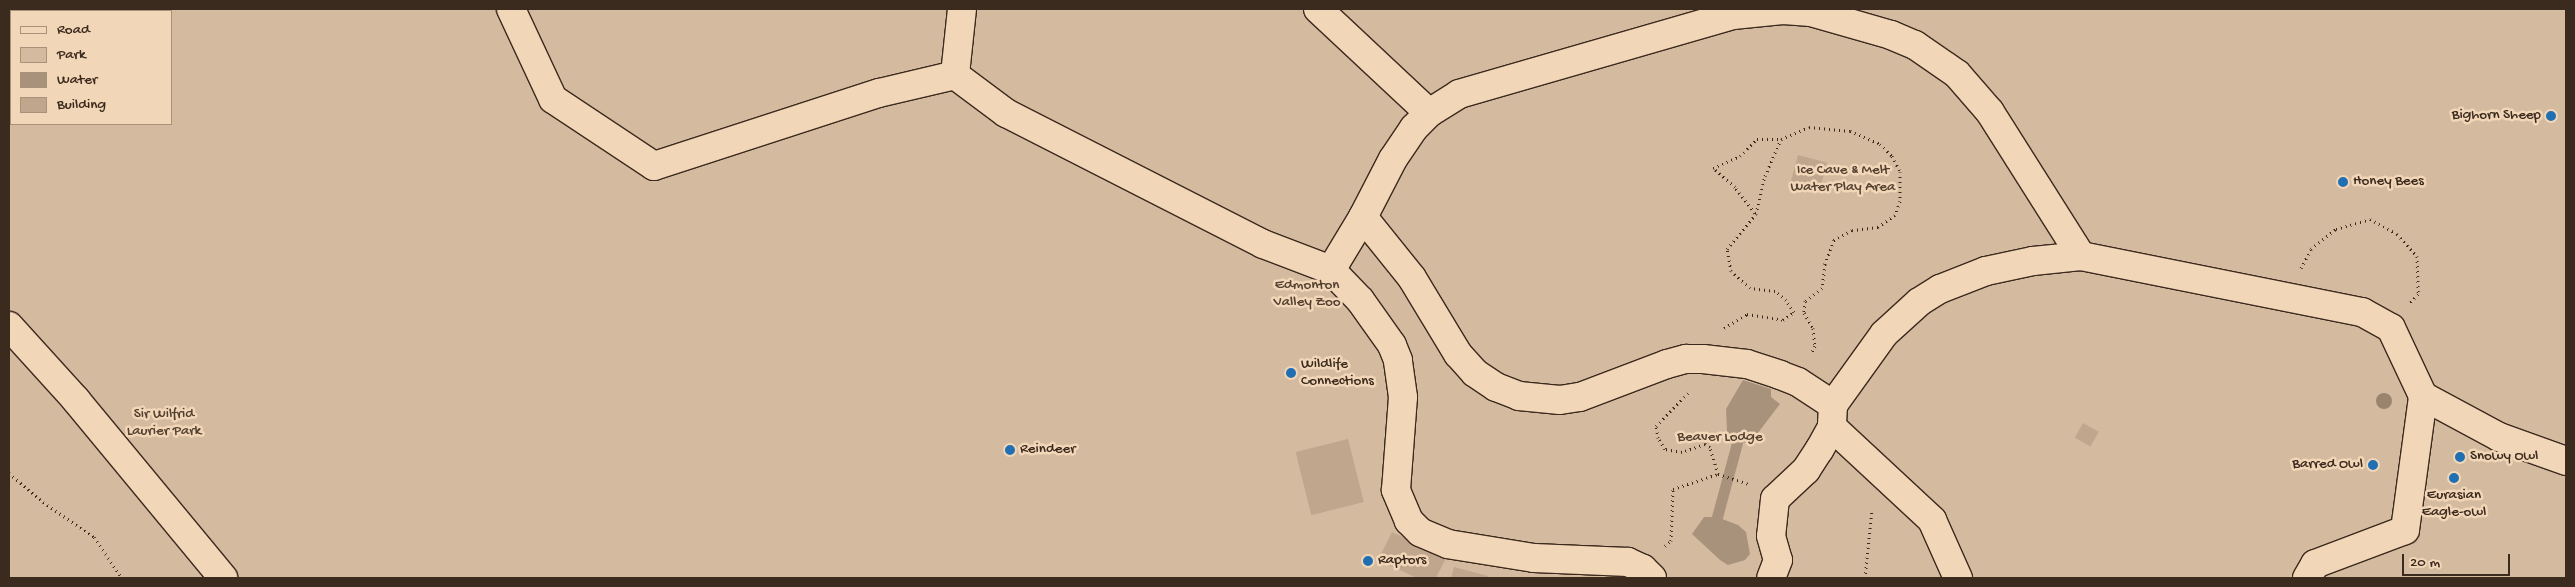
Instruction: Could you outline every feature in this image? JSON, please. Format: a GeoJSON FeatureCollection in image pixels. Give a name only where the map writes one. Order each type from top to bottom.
{"type":"FeatureCollection","features":[{"type":"Feature","properties":{"kind":"street"},"geometry":{"type":"LineString","coordinates":[[511,9],[553,99],[654,166],[879,93],[955,75]]}},
{"type":"Feature","properties":{"kind":"street"},"geometry":{"type":"LineString","coordinates":[[955,75],[962,9]]}},
{"type":"Feature","properties":{"kind":"street"},"geometry":{"type":"LineString","coordinates":[[1318,9],[1429,113]]}},
{"type":"Feature","properties":{"kind":"street"},"geometry":{"type":"LineString","coordinates":[[1331,270],[1393,159],[1429,113],[1444,102],[1475,88],[1733,15],[1783,10],[1830,16],[1915,45],[1957,74],[1990,112],[2081,256]]}},
{"type":"Feature","properties":{"kind":"street"},"geometry":{"type":"LineString","coordinates":[[955,75],[1006,114],[1263,244],[1331,270],[1360,300],[1392,345],[1398,360],[1403,397],[1396,490],[1400,506],[1420,532],[1448,544],[1483,551],[1534,558],[1628,562],[1647,574]]}},
{"type":"Feature","properties":{"kind":"street"},"geometry":{"type":"LineString","coordinates":[[1362,217],[1412,278],[1458,354],[1475,373],[1496,387],[1520,396],[1560,400],[1580,397],[1686,358],[1747,364],[1789,378],[1832,416],[1932,520],[1958,578]]}},
{"type":"Feature","properties":{"kind":"street"},"geometry":{"type":"LineString","coordinates":[[1771,578],[1778,560],[1771,536],[1775,499],[1806,470],[1832,416],[1884,334],[1901,317],[1933,294],[1986,271],[2033,261],[2081,256],[2287,295],[2362,312],[2391,328],[2423,396],[2405,530],[2315,564],[2307,578]]}},
{"type":"Feature","properties":{"kind":"street"},"geometry":{"type":"LineString","coordinates":[[9,326],[76,400],[223,578]]}},
{"type":"Feature","properties":{"kind":"street"},"geometry":{"type":"LineString","coordinates":[[2423,396],[2499,437],[2566,461]]}},
{"type":"Feature","properties":{"kind":"path"},"geometry":{"type":"LineString","coordinates":[[1756,214],[1735,187],[1713,168],[1740,156],[1757,139],[1781,139],[1809,127],[1830,127],[1866,136],[1880,144],[1892,156],[1900,172],[1902,187],[1895,216],[1878,227],[1852,230],[1834,240],[1825,264],[1822,288],[1805,300],[1804,313],[1813,328],[1815,346],[1789,378]]}},
{"type":"Feature","properties":{"kind":"path"},"geometry":{"type":"LineString","coordinates":[[1718,474],[1710,447],[1705,444],[1682,452],[1665,448],[1658,438],[1656,426],[1696,384],[1725,325],[1747,314],[1783,320],[1794,312],[1786,300],[1775,291],[1750,288],[1732,272],[1727,249],[1756,214],[1765,176],[1781,139]]}},
{"type":"Feature","properties":{"kind":"path"},"geometry":{"type":"LineString","coordinates":[[2287,295],[2312,249],[2336,229],[2370,219],[2396,234],[2417,256],[2418,294],[2391,328]]}},
{"type":"Feature","properties":{"kind":"path"},"geometry":{"type":"LineString","coordinates":[[9,473],[43,502],[94,537],[122,578]]}},
{"type":"Feature","properties":{"kind":"path"},"geometry":{"type":"LineString","coordinates":[[1647,574],[1671,541],[1673,489],[1718,474],[1740,483]]}},
{"type":"Feature","properties":{"kind":"green space","name":"Edmonton Valley Zoo"},"geometry":{"type":"Polygon","coordinates":[[[9,9],[2566,9],[2566,578],[9,578],[9,9]]]}},
{"type":"Feature","properties":{"kind":"water"},"geometry":{"type":"Polygon","coordinates":[[[1743,380],[1771,389],[1771,397],[1780,404],[1751,442],[1737,443],[1727,432],[1726,409],[1743,380]]]}},
{"type":"Feature","properties":{"kind":"water"},"geometry":{"type":"Polygon","coordinates":[[[1704,517],[1717,517],[1738,525],[1746,532],[1750,554],[1745,560],[1728,565],[1692,534],[1704,517]]]}},
{"type":"Feature","properties":{"kind":"building"},"geometry":{"type":"Polygon","coordinates":[[[1798,155],[1827,163],[1820,189],[1791,181],[1798,155]]]}},
{"type":"Feature","properties":{"kind":"building"},"geometry":{"type":"Polygon","coordinates":[[[2083,423],[2099,432],[2091,447],[2075,438],[2083,423]]]}},
{"type":"Feature","properties":{"kind":"building"},"geometry":{"type":"Polygon","coordinates":[[[1348,439],[1364,502],[1311,515],[1296,452],[1348,439]]]}},
{"type":"Feature","properties":{"kind":"building"},"geometry":{"type":"Polygon","coordinates":[[[1392,532],[1446,558],[1436,578],[1417,578],[1378,560],[1392,532]]]}},
{"type":"Feature","properties":{"kind":"building"},"geometry":{"type":"Polygon","coordinates":[[[1454,567],[1488,576],[1487,578],[1451,578],[1454,567]]]}},
{"type":"Feature","properties":{"kind":"waterway"},"geometry":{"type":"LineString","coordinates":[[1717,517],[1737,443]]}},
{"type":"Feature","properties":{"kind":"place","name":"Bighorn Sheep"},"geometry":{"type":"Point","coordinates":[2551,116]}},
{"type":"Feature","properties":{"kind":"place","name":"Honey Bees"},"geometry":{"type":"Point","coordinates":[2343,182]}},
{"type":"Feature","properties":{"kind":"place","name":"Wildlife Connections"},"geometry":{"type":"Point","coordinates":[1291,373]}},
{"type":"Feature","properties":{"kind":"place","name":"Reindeer"},"geometry":{"type":"Point","coordinates":[1010,450]}},
{"type":"Feature","properties":{"kind":"place","name":"Snowy Owl"},"geometry":{"type":"Point","coordinates":[2460,457]}},
{"type":"Feature","properties":{"kind":"place","name":"Barred Owl"},"geometry":{"type":"Point","coordinates":[2373,465]}},
{"type":"Feature","properties":{"kind":"place","name":"Eurasian Eagle-owl"},"geometry":{"type":"Point","coordinates":[2454,478]}},
{"type":"Feature","properties":{"kind":"place","name":"Raptors"},"geometry":{"type":"Point","coordinates":[1368,561]}},
{"type":"Feature","properties":{"kind":"park label","name":"Ice Cave & Melt Water Play Area"},"geometry":{"type":"Point","coordinates":[1843,178]}},
{"type":"Feature","properties":{"kind":"park label","name":"Sir Wilfrid Laurier Park"},"geometry":{"type":"Point","coordinates":[164,422]}},
{"type":"Feature","properties":{"kind":"park label","name":"Beaver Lodge"},"geometry":{"type":"Point","coordinates":[1720,438]}}]}
